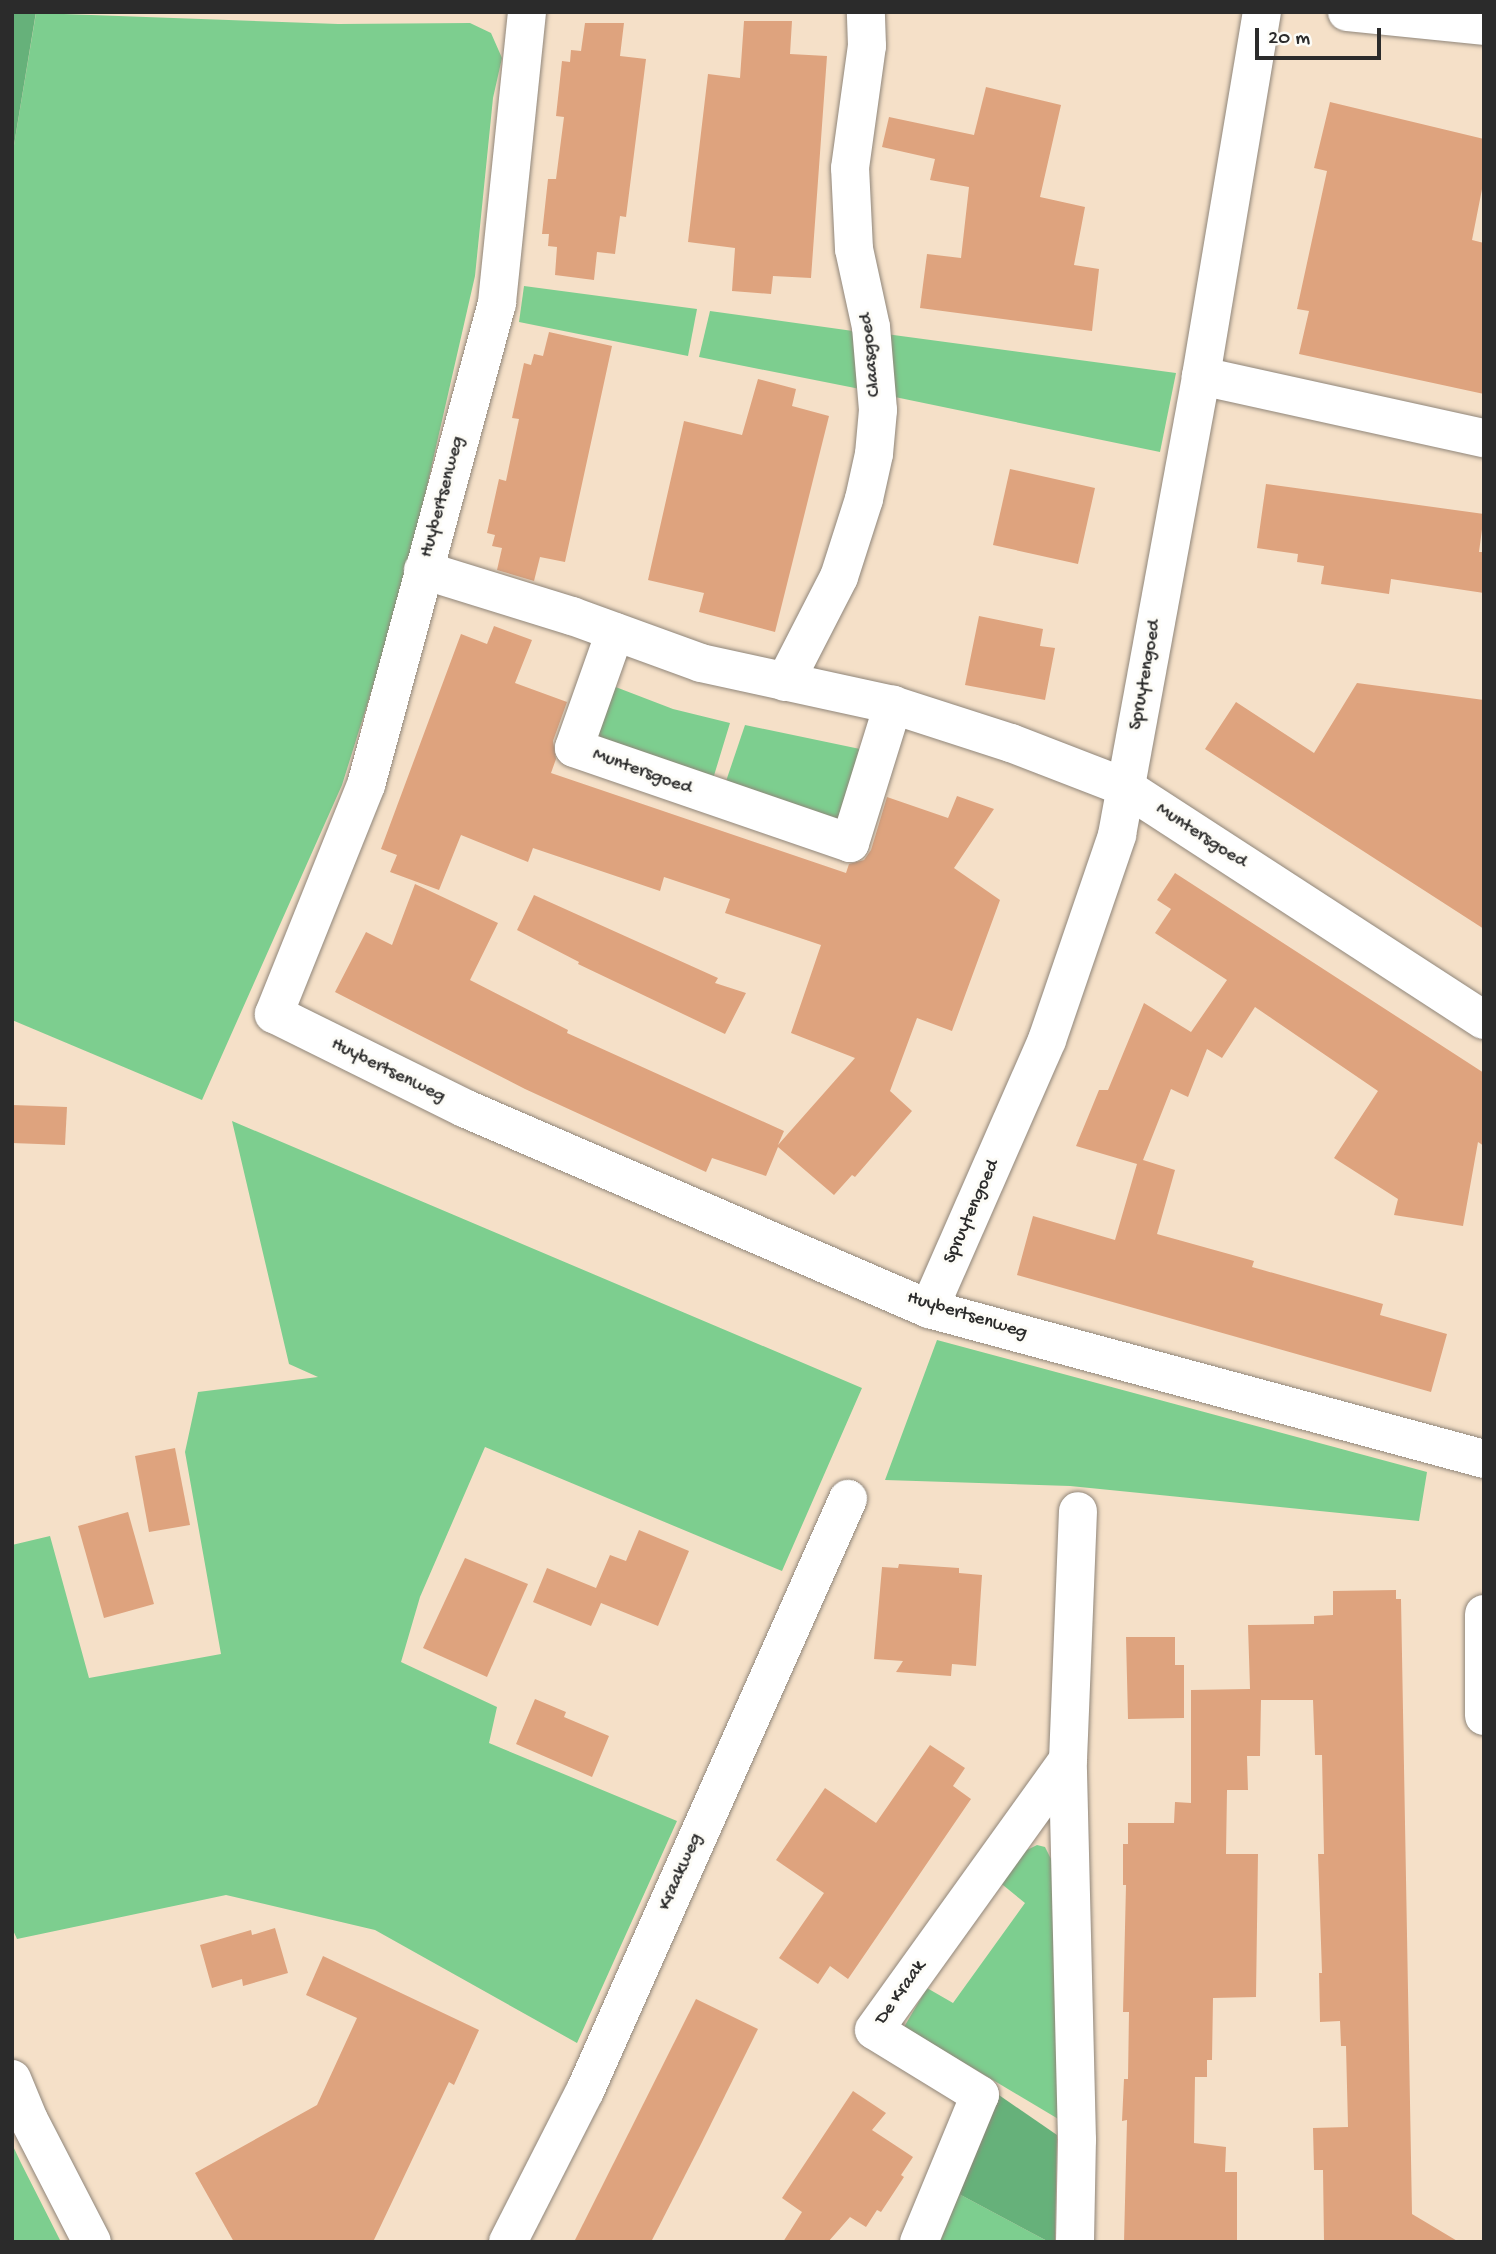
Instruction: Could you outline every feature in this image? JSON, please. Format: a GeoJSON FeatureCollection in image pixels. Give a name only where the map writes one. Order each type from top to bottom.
{"type":"FeatureCollection","features":[{"type":"Feature","properties":{"kind":"street","name":"Huybertsenweg"},"geometry":{"type":"LineString","coordinates":[[527,12],[496,303],[366,785],[274,1014],[464,1108],[929,1309],[1484,1459]]}},
{"type":"Feature","properties":{"kind":"street","name":"Claasgoed"},"geometry":{"type":"LineString","coordinates":[[785,682],[839,577],[864,499],[874,454],[878,410],[871,327],[854,249],[850,168],[867,46],[866,12]]}},
{"type":"Feature","properties":{"kind":"street","name":"Spruytengoed"},"geometry":{"type":"LineString","coordinates":[[929,1309],[1047,1040],[1117,835],[1201,376],[1262,12]]}},
{"type":"Feature","properties":{"kind":"street"},"geometry":{"type":"LineString","coordinates":[[1348,12],[1484,26]]}},
{"type":"Feature","properties":{"kind":"street"},"geometry":{"type":"LineString","coordinates":[[1201,376],[1484,438]]}},
{"type":"Feature","properties":{"kind":"street","name":"Muntersgoed"},"geometry":{"type":"LineString","coordinates":[[423,570],[615,632],[701,663],[893,705],[1011,743],[1125,786],[1484,1020]]}},
{"type":"Feature","properties":{"kind":"street","name":"Muntersgoed"},"geometry":{"type":"LineString","coordinates":[[615,632],[574,748],[849,843],[893,705]]}},
{"type":"Feature","properties":{"kind":"street","name":"Kraakweg"},"geometry":{"type":"LineString","coordinates":[[508,2242],[585,2091],[848,1499]]}},
{"type":"Feature","properties":{"kind":"street"},"geometry":{"type":"LineString","coordinates":[[1076,2242],[1077,2140],[1068,1760],[1078,1511]]}},
{"type":"Feature","properties":{"kind":"street"},"geometry":{"type":"LineString","coordinates":[[1484,1614],[1484,1716]]}},
{"type":"Feature","properties":{"kind":"street","name":"De Kraak"},"geometry":{"type":"LineString","coordinates":[[919,2242],[980,2095],[874,2030],[1068,1760]]}},
{"type":"Feature","properties":{"kind":"street"},"geometry":{"type":"LineString","coordinates":[[12,2079],[29,2120],[92,2242]]}},
{"type":"Feature","properties":{"kind":"green space"},"geometry":{"type":"Polygon","coordinates":[[[12,12],[36,12],[12,157],[12,12]]]}},
{"type":"Feature","properties":{"kind":"green space"},"geometry":{"type":"Polygon","coordinates":[[[36,13],[338,24],[470,23],[491,33],[502,58],[493,98],[475,276],[404,587],[342,785],[202,1100],[12,1020],[12,157],[36,13]]]}},
{"type":"Feature","properties":{"kind":"green space"},"geometry":{"type":"Polygon","coordinates":[[[524,286],[697,309],[688,356],[519,322],[524,286]]]}},
{"type":"Feature","properties":{"kind":"green space"},"geometry":{"type":"Polygon","coordinates":[[[710,311],[853,331],[860,389],[699,357],[710,311]]]}},
{"type":"Feature","properties":{"kind":"green space"},"geometry":{"type":"Polygon","coordinates":[[[886,334],[1176,373],[1160,452],[890,396],[886,334]]]}},
{"type":"Feature","properties":{"kind":"green space"},"geometry":{"type":"Polygon","coordinates":[[[613,686],[673,709],[730,723],[709,792],[589,751],[613,686]]]}},
{"type":"Feature","properties":{"kind":"green space"},"geometry":{"type":"Polygon","coordinates":[[[745,725],[860,749],[835,833],[721,796],[745,725]]]}},
{"type":"Feature","properties":{"kind":"green space"},"geometry":{"type":"Polygon","coordinates":[[[232,1121],[862,1388],[782,1571],[485,1447],[420,1597],[401,1662],[497,1707],[489,1743],[677,1821],[577,2043],[375,1930],[226,1895],[17,1939],[12,1928],[12,1545],[50,1536],[89,1678],[221,1654],[185,1452],[198,1392],[318,1377],[289,1364],[232,1121]]]}},
{"type":"Feature","properties":{"kind":"green space"},"geometry":{"type":"Polygon","coordinates":[[[937,1340],[1427,1472],[1419,1521],[1070,1486],[885,1480],[937,1340]]]}},
{"type":"Feature","properties":{"kind":"green space"},"geometry":{"type":"Polygon","coordinates":[[[1037,1845],[1045,1847],[1054,1865],[1060,2120],[904,2027],[927,1988],[953,2003],[1025,1903],[998,1881],[1021,1853],[1037,1845]]]}},
{"type":"Feature","properties":{"kind":"green space"},"geometry":{"type":"Polygon","coordinates":[[[996,2093],[1057,2135],[1055,2242],[1049,2242],[959,2194],[996,2093]]]}},
{"type":"Feature","properties":{"kind":"green space"},"geometry":{"type":"Polygon","coordinates":[[[12,2144],[21,2163],[61,2242],[12,2242],[12,2144]]]}},
{"type":"Feature","properties":{"kind":"green space"},"geometry":{"type":"Polygon","coordinates":[[[959,2194],[1049,2242],[940,2242],[959,2194]]]}},
{"type":"Feature","properties":{"kind":"building"},"geometry":{"type":"Polygon","coordinates":[[[744,21],[792,21],[790,54],[827,56],[811,278],[773,276],[771,294],[732,291],[735,248],[688,242],[708,74],[740,78],[744,21]]]}},
{"type":"Feature","properties":{"kind":"building"},"geometry":{"type":"Polygon","coordinates":[[[585,23],[624,23],[620,56],[646,59],[626,217],[620,216],[615,254],[597,252],[594,280],[555,275],[557,247],[548,246],[549,234],[542,234],[548,179],[556,179],[564,117],[556,116],[562,61],[570,62],[571,50],[581,51],[585,23]]]}},
{"type":"Feature","properties":{"kind":"building"},"geometry":{"type":"Polygon","coordinates":[[[986,87],[1061,105],[1040,197],[1085,207],[1074,265],[1099,269],[1092,331],[920,308],[927,254],[961,258],[969,187],[930,180],[935,159],[882,147],[889,117],[974,135],[986,87]]]}},
{"type":"Feature","properties":{"kind":"building"},"geometry":{"type":"Polygon","coordinates":[[[1330,102],[1484,139],[1484,179],[1472,240],[1484,243],[1484,394],[1299,354],[1309,311],[1297,309],[1327,171],[1314,168],[1330,102]]]}},
{"type":"Feature","properties":{"kind":"building"},"geometry":{"type":"Polygon","coordinates":[[[549,332],[612,346],[565,562],[540,557],[534,581],[497,570],[502,548],[492,546],[495,535],[487,533],[499,479],[506,481],[519,419],[512,418],[524,363],[531,365],[534,354],[543,356],[549,332]]]}},
{"type":"Feature","properties":{"kind":"building"},"geometry":{"type":"Polygon","coordinates":[[[758,379],[796,389],[792,406],[829,416],[775,632],[699,612],[704,593],[648,580],[684,421],[742,435],[758,379]]]}},
{"type":"Feature","properties":{"kind":"building"},"geometry":{"type":"Polygon","coordinates":[[[1010,469],[1095,488],[1078,564],[993,545],[1010,469]]]}},
{"type":"Feature","properties":{"kind":"building"},"geometry":{"type":"Polygon","coordinates":[[[1266,484],[1484,514],[1479,552],[1484,552],[1484,593],[1391,579],[1389,594],[1321,584],[1324,566],[1297,562],[1298,554],[1257,548],[1266,484]]]}},
{"type":"Feature","properties":{"kind":"building"},"geometry":{"type":"Polygon","coordinates":[[[979,616],[1043,629],[1040,646],[1055,648],[1045,700],[965,685],[979,616]]]}},
{"type":"Feature","properties":{"kind":"building"},"geometry":{"type":"Polygon","coordinates":[[[494,626],[532,640],[515,683],[567,702],[553,741],[556,759],[551,773],[846,873],[849,864],[864,860],[871,850],[887,797],[948,818],[957,796],[994,809],[954,868],[1000,900],[952,1031],[917,1018],[890,1091],[912,1111],[855,1177],[852,1175],[834,1195],[778,1147],[766,1176],[712,1158],[706,1172],[525,1089],[335,992],[366,932],[392,945],[415,884],[498,923],[470,980],[568,1030],[567,1033],[784,1131],[778,1145],[855,1058],[791,1033],[821,945],[725,913],[730,899],[664,877],[660,891],[533,848],[528,862],[461,835],[439,890],[390,872],[397,855],[381,849],[461,634],[487,644],[494,626]]]}},
{"type":"Feature","properties":{"kind":"building"},"geometry":{"type":"Polygon","coordinates":[[[1357,683],[1484,700],[1484,929],[1205,749],[1236,702],[1314,753],[1357,683]]]}},
{"type":"Feature","properties":{"kind":"building"},"geometry":{"type":"Polygon","coordinates":[[[1175,873],[1484,1073],[1484,1146],[1478,1142],[1463,1226],[1394,1215],[1398,1199],[1334,1158],[1378,1091],[1255,1007],[1222,1058],[1207,1049],[1188,1097],[1171,1089],[1143,1160],[1175,1170],[1157,1234],[1254,1261],[1252,1267],[1383,1304],[1380,1315],[1447,1334],[1431,1392],[1017,1275],[1033,1216],[1115,1240],[1137,1164],[1076,1146],[1099,1090],[1108,1090],[1144,1003],[1191,1032],[1227,980],[1155,933],[1171,909],[1157,900],[1175,873]]]}},
{"type":"Feature","properties":{"kind":"building"},"geometry":{"type":"Polygon","coordinates":[[[534,895],[718,978],[715,983],[746,993],[725,1034],[578,964],[579,962],[517,930],[534,895]]]}},
{"type":"Feature","properties":{"kind":"building"},"geometry":{"type":"Polygon","coordinates":[[[12,1105],[67,1107],[65,1145],[12,1143],[12,1105]]]}},
{"type":"Feature","properties":{"kind":"building"},"geometry":{"type":"Polygon","coordinates":[[[175,1448],[190,1525],[149,1532],[135,1456],[175,1448]]]}},
{"type":"Feature","properties":{"kind":"building"},"geometry":{"type":"Polygon","coordinates":[[[128,1512],[154,1604],[104,1618],[78,1526],[128,1512]]]}},
{"type":"Feature","properties":{"kind":"building"},"geometry":{"type":"Polygon","coordinates":[[[639,1530],[689,1551],[658,1626],[601,1603],[591,1626],[533,1602],[547,1568],[596,1588],[610,1555],[626,1561],[639,1530]]]}},
{"type":"Feature","properties":{"kind":"building"},"geometry":{"type":"Polygon","coordinates":[[[465,1558],[528,1584],[487,1677],[423,1648],[465,1558]]]}},
{"type":"Feature","properties":{"kind":"building"},"geometry":{"type":"Polygon","coordinates":[[[899,1564],[959,1568],[959,1573],[982,1575],[976,1666],[952,1664],[951,1676],[896,1672],[903,1661],[874,1659],[882,1567],[898,1568],[899,1564]]]}},
{"type":"Feature","properties":{"kind":"building"},"geometry":{"type":"Polygon","coordinates":[[[1396,1590],[1396,1599],[1401,1599],[1412,2214],[1459,2242],[1324,2242],[1323,2170],[1314,2170],[1313,2128],[1348,2127],[1346,2046],[1341,2046],[1340,2021],[1320,2022],[1319,1973],[1322,1973],[1318,1854],[1324,1854],[1322,1755],[1315,1755],[1313,1700],[1261,1700],[1260,1756],[1247,1756],[1248,1790],[1227,1790],[1226,1854],[1258,1854],[1256,1997],[1213,1998],[1212,2060],[1207,2060],[1207,2077],[1195,2077],[1194,2143],[1226,2147],[1225,2172],[1237,2172],[1237,2242],[1124,2242],[1127,2120],[1122,2121],[1124,2079],[1128,2079],[1129,2012],[1123,2012],[1126,1885],[1123,1885],[1123,1844],[1128,1844],[1128,1823],[1174,1823],[1175,1802],[1191,1803],[1191,1690],[1250,1689],[1248,1625],[1314,1624],[1314,1616],[1333,1615],[1333,1591],[1396,1590]]]}},
{"type":"Feature","properties":{"kind":"building"},"geometry":{"type":"Polygon","coordinates":[[[1126,1637],[1175,1637],[1175,1665],[1184,1665],[1184,1718],[1128,1719],[1126,1637]]]}},
{"type":"Feature","properties":{"kind":"building"},"geometry":{"type":"Polygon","coordinates":[[[535,1699],[566,1712],[564,1717],[609,1736],[592,1777],[516,1744],[535,1699]]]}},
{"type":"Feature","properties":{"kind":"building"},"geometry":{"type":"Polygon","coordinates":[[[930,1745],[965,1768],[953,1786],[971,1799],[848,1979],[830,1966],[818,1984],[779,1958],[824,1893],[776,1860],[825,1788],[876,1823],[930,1745]]]}},
{"type":"Feature","properties":{"kind":"building"},"geometry":{"type":"Polygon","coordinates":[[[275,1928],[288,1973],[243,1986],[242,1979],[212,1988],[200,1945],[251,1930],[252,1935],[275,1928]]]}},
{"type":"Feature","properties":{"kind":"building"},"geometry":{"type":"Polygon","coordinates":[[[323,1956],[479,2030],[454,2085],[449,2082],[373,2242],[234,2242],[195,2173],[317,2105],[357,2018],[306,1995],[323,1956]]]}},
{"type":"Feature","properties":{"kind":"building"},"geometry":{"type":"Polygon","coordinates":[[[696,1999],[758,2029],[700,2146],[651,2242],[574,2242],[696,1999]]]}},
{"type":"Feature","properties":{"kind":"building"},"geometry":{"type":"Polygon","coordinates":[[[853,2091],[886,2113],[872,2130],[913,2157],[901,2175],[904,2177],[881,2212],[877,2210],[866,2227],[850,2217],[828,2242],[783,2242],[802,2212],[782,2198],[853,2091]]]}}]}
